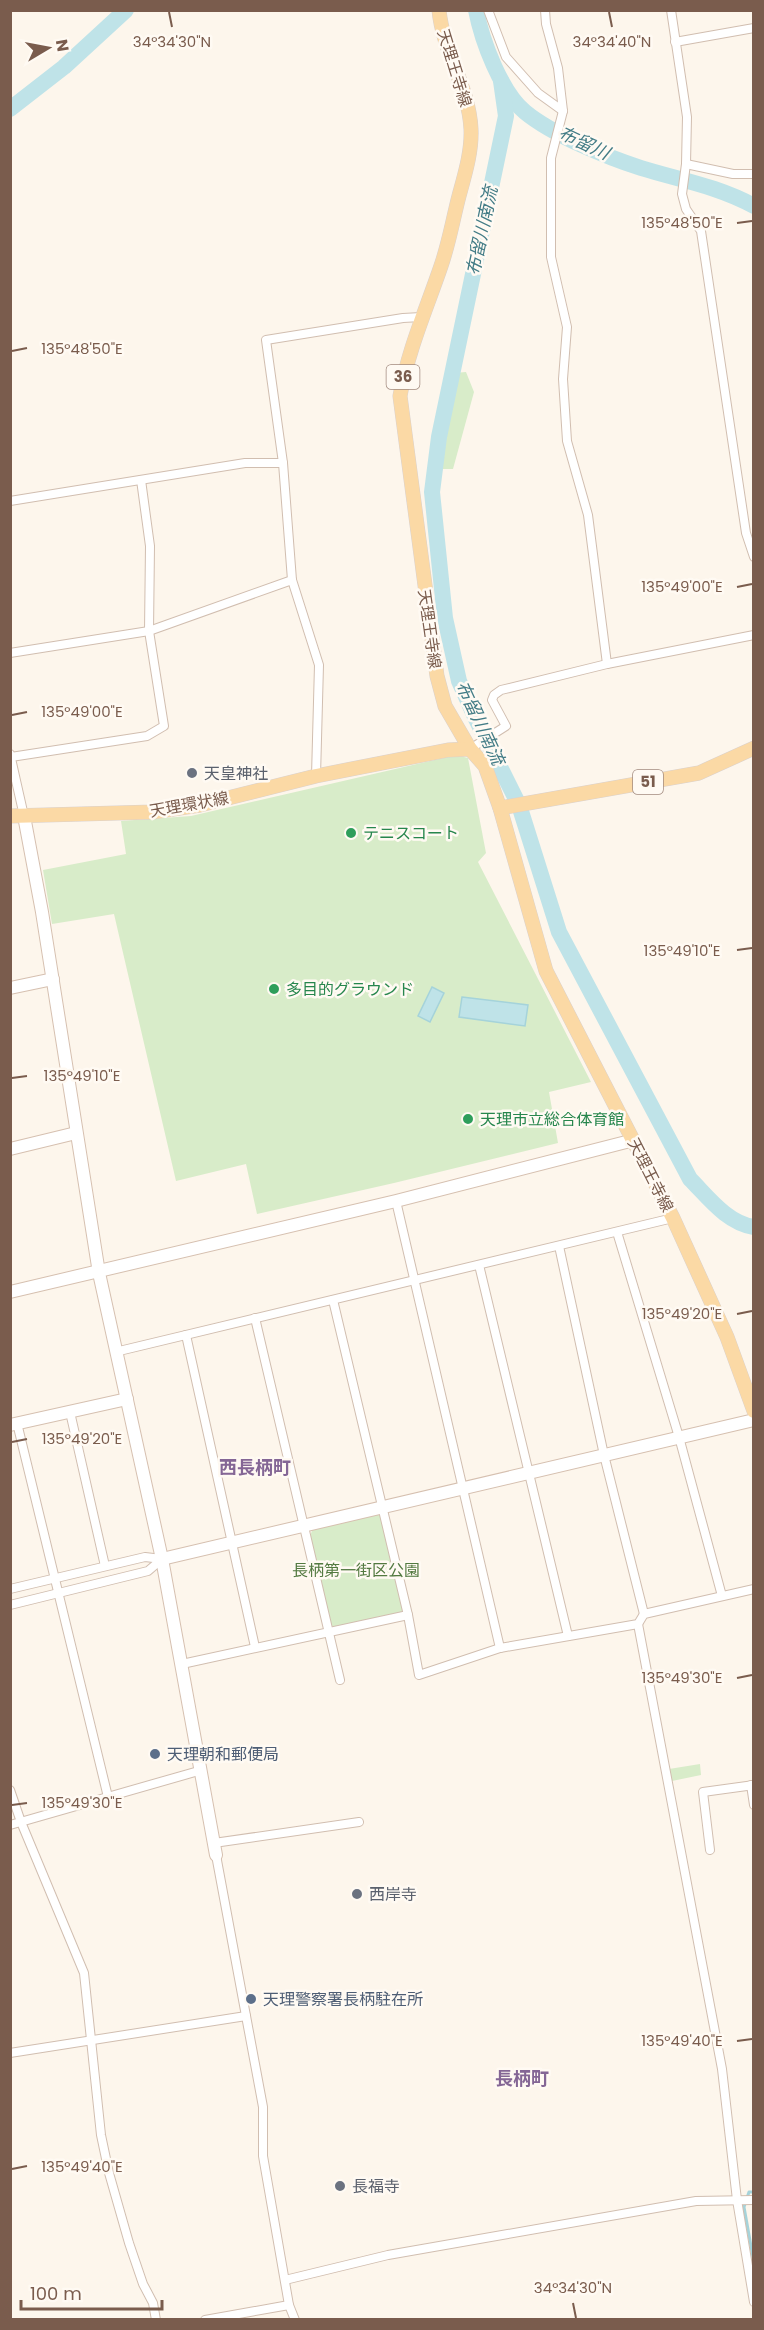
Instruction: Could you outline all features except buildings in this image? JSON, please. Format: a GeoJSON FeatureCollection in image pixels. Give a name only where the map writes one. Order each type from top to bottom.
{"type":"FeatureCollection","features":[{"type":"Feature","properties":{"kind":"main road","name":"天理王寺線"},"geometry":{"type":"LineString","coordinates":[[439,10],[447,48],[469,105],[470,153],[442,264],[421,317],[405,367],[400,396],[437,676],[445,706],[485,766],[503,807],[546,970],[673,1218],[727,1337],[753,1410]]}},
{"type":"Feature","properties":{"kind":"main road","name":"天理環状線"},"geometry":{"type":"LineString","coordinates":[[17,816],[153,812],[200,805],[316,776],[473,747]]}},
{"type":"Feature","properties":{"kind":"main road","name":"51"},"geometry":{"type":"LineString","coordinates":[[503,807],[699,773],[753,748]]}},
{"type":"Feature","properties":{"kind":"street"},"geometry":{"type":"LineString","coordinates":[[488,10],[506,57],[538,93],[562,113]]}},
{"type":"Feature","properties":{"kind":"street"},"geometry":{"type":"LineString","coordinates":[[545,10],[546,24],[558,68],[562,113],[550,158],[551,257],[567,327],[563,379],[567,441],[588,515],[607,664]]}},
{"type":"Feature","properties":{"kind":"street"},"geometry":{"type":"LineString","coordinates":[[671,10],[687,117],[686,167],[682,194],[686,209],[701,231],[746,533],[753,557]]}},
{"type":"Feature","properties":{"kind":"street"},"geometry":{"type":"LineString","coordinates":[[675,42],[753,28]]}},
{"type":"Feature","properties":{"kind":"street"},"geometry":{"type":"LineString","coordinates":[[686,167],[733,174],[753,174]]}},
{"type":"Feature","properties":{"kind":"street"},"geometry":{"type":"LineString","coordinates":[[316,776],[319,665],[292,580],[283,463],[266,340],[421,317]]}},
{"type":"Feature","properties":{"kind":"street"},"geometry":{"type":"LineString","coordinates":[[10,501],[245,464],[283,463]]}},
{"type":"Feature","properties":{"kind":"street"},"geometry":{"type":"LineString","coordinates":[[141,480],[150,546],[149,631],[164,726],[147,736],[11,755],[17,816],[53,979],[99,1273],[162,1559],[202,1770],[263,2107],[263,2156],[288,2305],[295,2319]]}},
{"type":"Feature","properties":{"kind":"street"},"geometry":{"type":"LineString","coordinates":[[10,654],[149,631],[292,580]]}},
{"type":"Feature","properties":{"kind":"street"},"geometry":{"type":"LineString","coordinates":[[473,747],[506,726],[492,700],[496,692],[607,664],[753,635]]}},
{"type":"Feature","properties":{"kind":"street"},"geometry":{"type":"LineString","coordinates":[[10,988],[53,979]]}},
{"type":"Feature","properties":{"kind":"street"},"geometry":{"type":"LineString","coordinates":[[10,1149],[76,1133]]}},
{"type":"Feature","properties":{"kind":"street"},"geometry":{"type":"LineString","coordinates":[[10,1292],[99,1273],[396,1201],[634,1140]]}},
{"type":"Feature","properties":{"kind":"street"},"geometry":{"type":"LineString","coordinates":[[396,1201],[500,1648]]}},
{"type":"Feature","properties":{"kind":"street"},"geometry":{"type":"LineString","coordinates":[[115,1352],[673,1218]]}},
{"type":"Feature","properties":{"kind":"street"},"geometry":{"type":"LineString","coordinates":[[617,1232],[679,1437],[722,1596]]}},
{"type":"Feature","properties":{"kind":"street"},"geometry":{"type":"LineString","coordinates":[[559,1246],[604,1455],[644,1614],[638,1624],[722,2069],[737,2200],[753,2302]]}},
{"type":"Feature","properties":{"kind":"street"},"geometry":{"type":"LineString","coordinates":[[479,1265],[568,1636]]}},
{"type":"Feature","properties":{"kind":"street"},"geometry":{"type":"LineString","coordinates":[[333,1300],[408,1615],[419,1675],[500,1648],[638,1624]]}},
{"type":"Feature","properties":{"kind":"street"},"geometry":{"type":"LineString","coordinates":[[255,1318],[340,1680]]}},
{"type":"Feature","properties":{"kind":"street"},"geometry":{"type":"LineString","coordinates":[[186,1335],[255,1647]]}},
{"type":"Feature","properties":{"kind":"street"},"geometry":{"type":"LineString","coordinates":[[108,1797],[14,1424],[127,1399]]}},
{"type":"Feature","properties":{"kind":"street"},"geometry":{"type":"LineString","coordinates":[[70,1412],[105,1566]]}},
{"type":"Feature","properties":{"kind":"street"},"geometry":{"type":"LineString","coordinates":[[10,1589],[145,1557],[162,1559],[303,1527],[753,1420]]}},
{"type":"Feature","properties":{"kind":"street"},"geometry":{"type":"LineString","coordinates":[[10,1605],[148,1571],[162,1559]]}},
{"type":"Feature","properties":{"kind":"street"},"geometry":{"type":"LineString","coordinates":[[644,1614],[753,1589]]}},
{"type":"Feature","properties":{"kind":"street"},"geometry":{"type":"LineString","coordinates":[[182,1664],[408,1615]]}},
{"type":"Feature","properties":{"kind":"street"},"geometry":{"type":"LineString","coordinates":[[10,1825],[202,1770]]}},
{"type":"Feature","properties":{"kind":"street"},"geometry":{"type":"LineString","coordinates":[[710,1850],[703,1792],[752,1785],[753,1805]]}},
{"type":"Feature","properties":{"kind":"street"},"geometry":{"type":"LineString","coordinates":[[10,1790],[84,1973],[101,2135],[129,2243],[143,2284],[153,2302],[156,2319]]}},
{"type":"Feature","properties":{"kind":"street"},"geometry":{"type":"LineString","coordinates":[[215,1849],[359,1822]]}},
{"type":"Feature","properties":{"kind":"street"},"geometry":{"type":"LineString","coordinates":[[10,2053],[246,2016]]}},
{"type":"Feature","properties":{"kind":"street"},"geometry":{"type":"LineString","coordinates":[[285,2280],[388,2255],[696,2201],[753,2200]]}},
{"type":"Feature","properties":{"kind":"street"},"geometry":{"type":"LineString","coordinates":[[205,2319],[288,2305]]}},
{"type":"Feature","properties":{"kind":"green space"},"geometry":{"type":"Polygon","coordinates":[[[466,372],[474,392],[453,469],[439,469],[446,409],[454,373],[466,372]]]}},
{"type":"Feature","properties":{"kind":"green space"},"geometry":{"type":"Polygon","coordinates":[[[456,755],[468,758],[486,853],[478,862],[591,1082],[549,1092],[558,1143],[257,1214],[246,1164],[176,1181],[114,914],[52,924],[43,870],[126,854],[121,821],[191,816],[456,755]]]}},
{"type":"Feature","properties":{"kind":"green space","name":"長柄第一街区公園"},"geometry":{"type":"Polygon","coordinates":[[[383,1511],[406,1608],[401,1612],[337,1627],[328,1625],[308,1542],[313,1528],[383,1511]]]}},
{"type":"Feature","properties":{"kind":"green space"},"geometry":{"type":"Polygon","coordinates":[[[700,1764],[701,1775],[672,1781],[669,1769],[700,1764]]]}},
{"type":"Feature","properties":{"kind":"water"},"geometry":{"type":"Polygon","coordinates":[[[432,987],[444,993],[430,1022],[418,1016],[432,987]]]}},
{"type":"Feature","properties":{"kind":"water"},"geometry":{"type":"Polygon","coordinates":[[[462,997],[528,1005],[525,1026],[459,1017],[462,997]]]}},
{"type":"Feature","properties":{"kind":"waterway"},"geometry":{"type":"LineString","coordinates":[[10,109],[64,67],[126,10]]}},
{"type":"Feature","properties":{"kind":"waterway","name":"布留川"},"geometry":{"type":"LineString","coordinates":[[476,10],[488,51],[508,92],[516,103],[537,121],[565,137],[612,158],[712,188],[754,206]]}},
{"type":"Feature","properties":{"kind":"waterway","name":"布留川南流"},"geometry":{"type":"LineString","coordinates":[[501,81],[506,116],[439,437],[432,492],[445,618],[459,681],[519,805],[559,932],[690,1179],[727,1215],[744,1225],[754,1227]]}},
{"type":"Feature","properties":{"kind":"waterway"},"geometry":{"type":"LineString","coordinates":[[754,2192],[749,2192],[744,2207],[754,2263]]}},
{"type":"Feature","properties":{"kind":"place","name":"天皇神社"},"geometry":{"type":"Point","coordinates":[192,773]}},
{"type":"Feature","properties":{"kind":"place","name":"テニスコート"},"geometry":{"type":"Point","coordinates":[351,833]}},
{"type":"Feature","properties":{"kind":"place","name":"多目的グラウンド"},"geometry":{"type":"Point","coordinates":[274,989]}},
{"type":"Feature","properties":{"kind":"place","name":"天理市立総合体育館"},"geometry":{"type":"Point","coordinates":[468,1119]}},
{"type":"Feature","properties":{"kind":"place","name":"天理朝和郵便局"},"geometry":{"type":"Point","coordinates":[155,1754]}},
{"type":"Feature","properties":{"kind":"place","name":"西岸寺"},"geometry":{"type":"Point","coordinates":[357,1894]}},
{"type":"Feature","properties":{"kind":"place","name":"天理警察署長柄駐在所"},"geometry":{"type":"Point","coordinates":[251,1999]}},
{"type":"Feature","properties":{"kind":"place","name":"長福寺"},"geometry":{"type":"Point","coordinates":[340,2186]}},
{"type":"Feature","properties":{"kind":"district","name":"西長柄町"},"geometry":{"type":"Point","coordinates":[255,1468]}},
{"type":"Feature","properties":{"kind":"district","name":"長柄町"},"geometry":{"type":"Point","coordinates":[522,2079]}}]}
